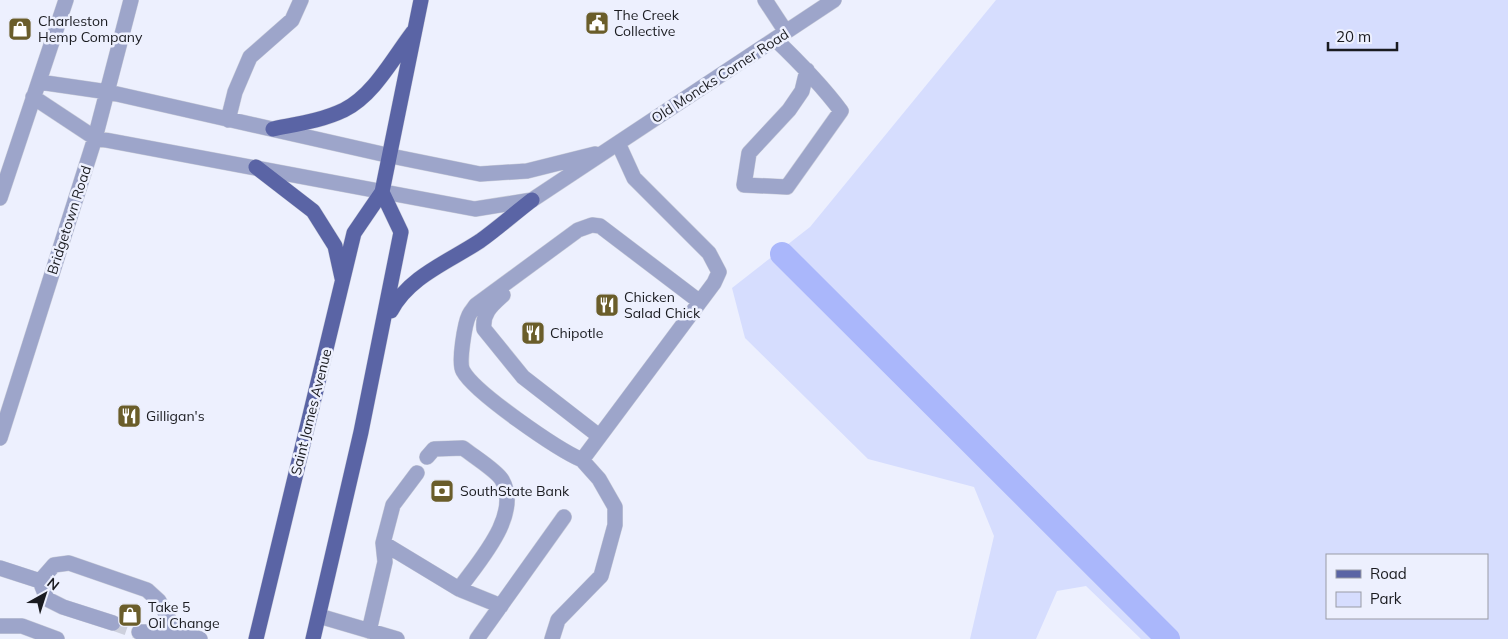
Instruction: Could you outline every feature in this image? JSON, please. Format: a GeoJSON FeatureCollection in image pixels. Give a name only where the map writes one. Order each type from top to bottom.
{"type":"FeatureCollection","features":[{"type":"Feature","properties":{"kind":"main road","name":"Saint James Avenue"},"geometry":{"type":"LineString","coordinates":[[256,639],[354,233],[382,192],[391,156],[421,0]]}},
{"type":"Feature","properties":{"kind":"main road"},"geometry":{"type":"LineString","coordinates":[[273,129],[319,120],[346,110],[368,93],[415,29]]}},
{"type":"Feature","properties":{"kind":"main road"},"geometry":{"type":"LineString","coordinates":[[256,167],[313,211],[335,246],[342,282]]}},
{"type":"Feature","properties":{"kind":"main road"},"geometry":{"type":"LineString","coordinates":[[314,639],[383,326],[401,232],[382,192]]}},
{"type":"Feature","properties":{"kind":"main road"},"geometry":{"type":"LineString","coordinates":[[383,326],[398,296],[452,256],[480,241],[532,200]]}},
{"type":"Feature","properties":{"kind":"street"},"geometry":{"type":"LineString","coordinates":[[0,198],[66,0]]}},
{"type":"Feature","properties":{"kind":"street","name":"Bridgetown Road"},"geometry":{"type":"LineString","coordinates":[[0,438],[95,138],[131,0]]}},
{"type":"Feature","properties":{"kind":"street"},"geometry":{"type":"LineString","coordinates":[[228,120],[235,92],[250,57],[292,20],[301,0]]}},
{"type":"Feature","properties":{"kind":"street"},"geometry":{"type":"LineString","coordinates":[[765,0],[781,36],[841,111],[786,187],[744,185],[749,153],[790,110],[802,91],[807,70]]}},
{"type":"Feature","properties":{"kind":"street","name":"Old Moncks Corner Road"},"geometry":{"type":"LineString","coordinates":[[532,200],[834,0]]}},
{"type":"Feature","properties":{"kind":"street"},"geometry":{"type":"LineString","coordinates":[[39,82],[108,92],[391,156],[480,174],[527,171],[612,147],[634,178],[709,253],[719,272],[700,302],[582,460]]}},
{"type":"Feature","properties":{"kind":"street"},"geometry":{"type":"LineString","coordinates":[[33,97],[95,138],[361,186],[382,192],[475,209],[532,200]]}},
{"type":"Feature","properties":{"kind":"street"},"geometry":{"type":"LineString","coordinates":[[596,225],[700,302]]}},
{"type":"Feature","properties":{"kind":"street"},"geometry":{"type":"LineString","coordinates":[[596,225],[582,238],[508,291],[489,308],[483,319],[484,329],[523,378],[600,436]]}},
{"type":"Feature","properties":{"kind":"street"},"geometry":{"type":"LineString","coordinates":[[552,639],[558,620],[601,576],[615,525],[615,507],[599,479],[582,460],[566,453],[482,392],[462,370],[460,360],[469,315],[476,305],[578,230],[596,225]]}},
{"type":"Feature","properties":{"kind":"street"},"geometry":{"type":"LineString","coordinates":[[427,457],[434,449],[464,448],[502,480],[508,502],[500,531],[459,589]]}},
{"type":"Feature","properties":{"kind":"street"},"geometry":{"type":"LineString","coordinates":[[369,631],[385,562],[383,543],[393,504],[417,473]]}},
{"type":"Feature","properties":{"kind":"street"},"geometry":{"type":"LineString","coordinates":[[477,639],[564,517]]}},
{"type":"Feature","properties":{"kind":"street"},"geometry":{"type":"LineString","coordinates":[[383,543],[459,589],[501,606]]}},
{"type":"Feature","properties":{"kind":"street"},"geometry":{"type":"LineString","coordinates":[[40,581],[54,565],[69,563],[147,590],[159,601],[176,632]]}},
{"type":"Feature","properties":{"kind":"street"},"geometry":{"type":"LineString","coordinates":[[0,568],[40,581]]}},
{"type":"Feature","properties":{"kind":"street"},"geometry":{"type":"LineString","coordinates":[[40,581],[47,599],[63,608],[112,623]]}},
{"type":"Feature","properties":{"kind":"street"},"geometry":{"type":"LineString","coordinates":[[319,616],[391,638]]}},
{"type":"Feature","properties":{"kind":"street"},"geometry":{"type":"LineString","coordinates":[[0,626],[22,626],[57,639]]}},
{"type":"Feature","properties":{"kind":"street"},"geometry":{"type":"LineString","coordinates":[[139,632],[176,632],[200,639]]}},
{"type":"Feature","properties":{"kind":"green space"},"geometry":{"type":"Polygon","coordinates":[[[996,0],[1508,0],[1508,639],[1141,639],[1086,586],[1057,591],[1036,639],[970,639],[994,536],[974,487],[868,459],[745,338],[732,288],[810,227],[996,0]]]}},
{"type":"Feature","properties":{"kind":"waterway"},"geometry":{"type":"LineString","coordinates":[[782,254],[1168,639]]}},
{"type":"Feature","properties":{"kind":"tunnel"},"geometry":{"type":"LineString","coordinates":[[113,623],[139,632]]}},
{"type":"Feature","properties":{"kind":"place","name":"The Creek Collective"},"geometry":{"type":"Point","coordinates":[597,23]}},
{"type":"Feature","properties":{"kind":"place","name":"Charleston Hemp Company"},"geometry":{"type":"Point","coordinates":[20,29]}},
{"type":"Feature","properties":{"kind":"place","name":"Chicken Salad Chick"},"geometry":{"type":"Point","coordinates":[607,305]}},
{"type":"Feature","properties":{"kind":"place","name":"Chipotle"},"geometry":{"type":"Point","coordinates":[533,333]}},
{"type":"Feature","properties":{"kind":"place","name":"Gilligan's"},"geometry":{"type":"Point","coordinates":[129,416]}},
{"type":"Feature","properties":{"kind":"place","name":"SouthState Bank"},"geometry":{"type":"Point","coordinates":[442,491]}},
{"type":"Feature","properties":{"kind":"place","name":"Take 5 Oil Change"},"geometry":{"type":"Point","coordinates":[130,615]}}]}
